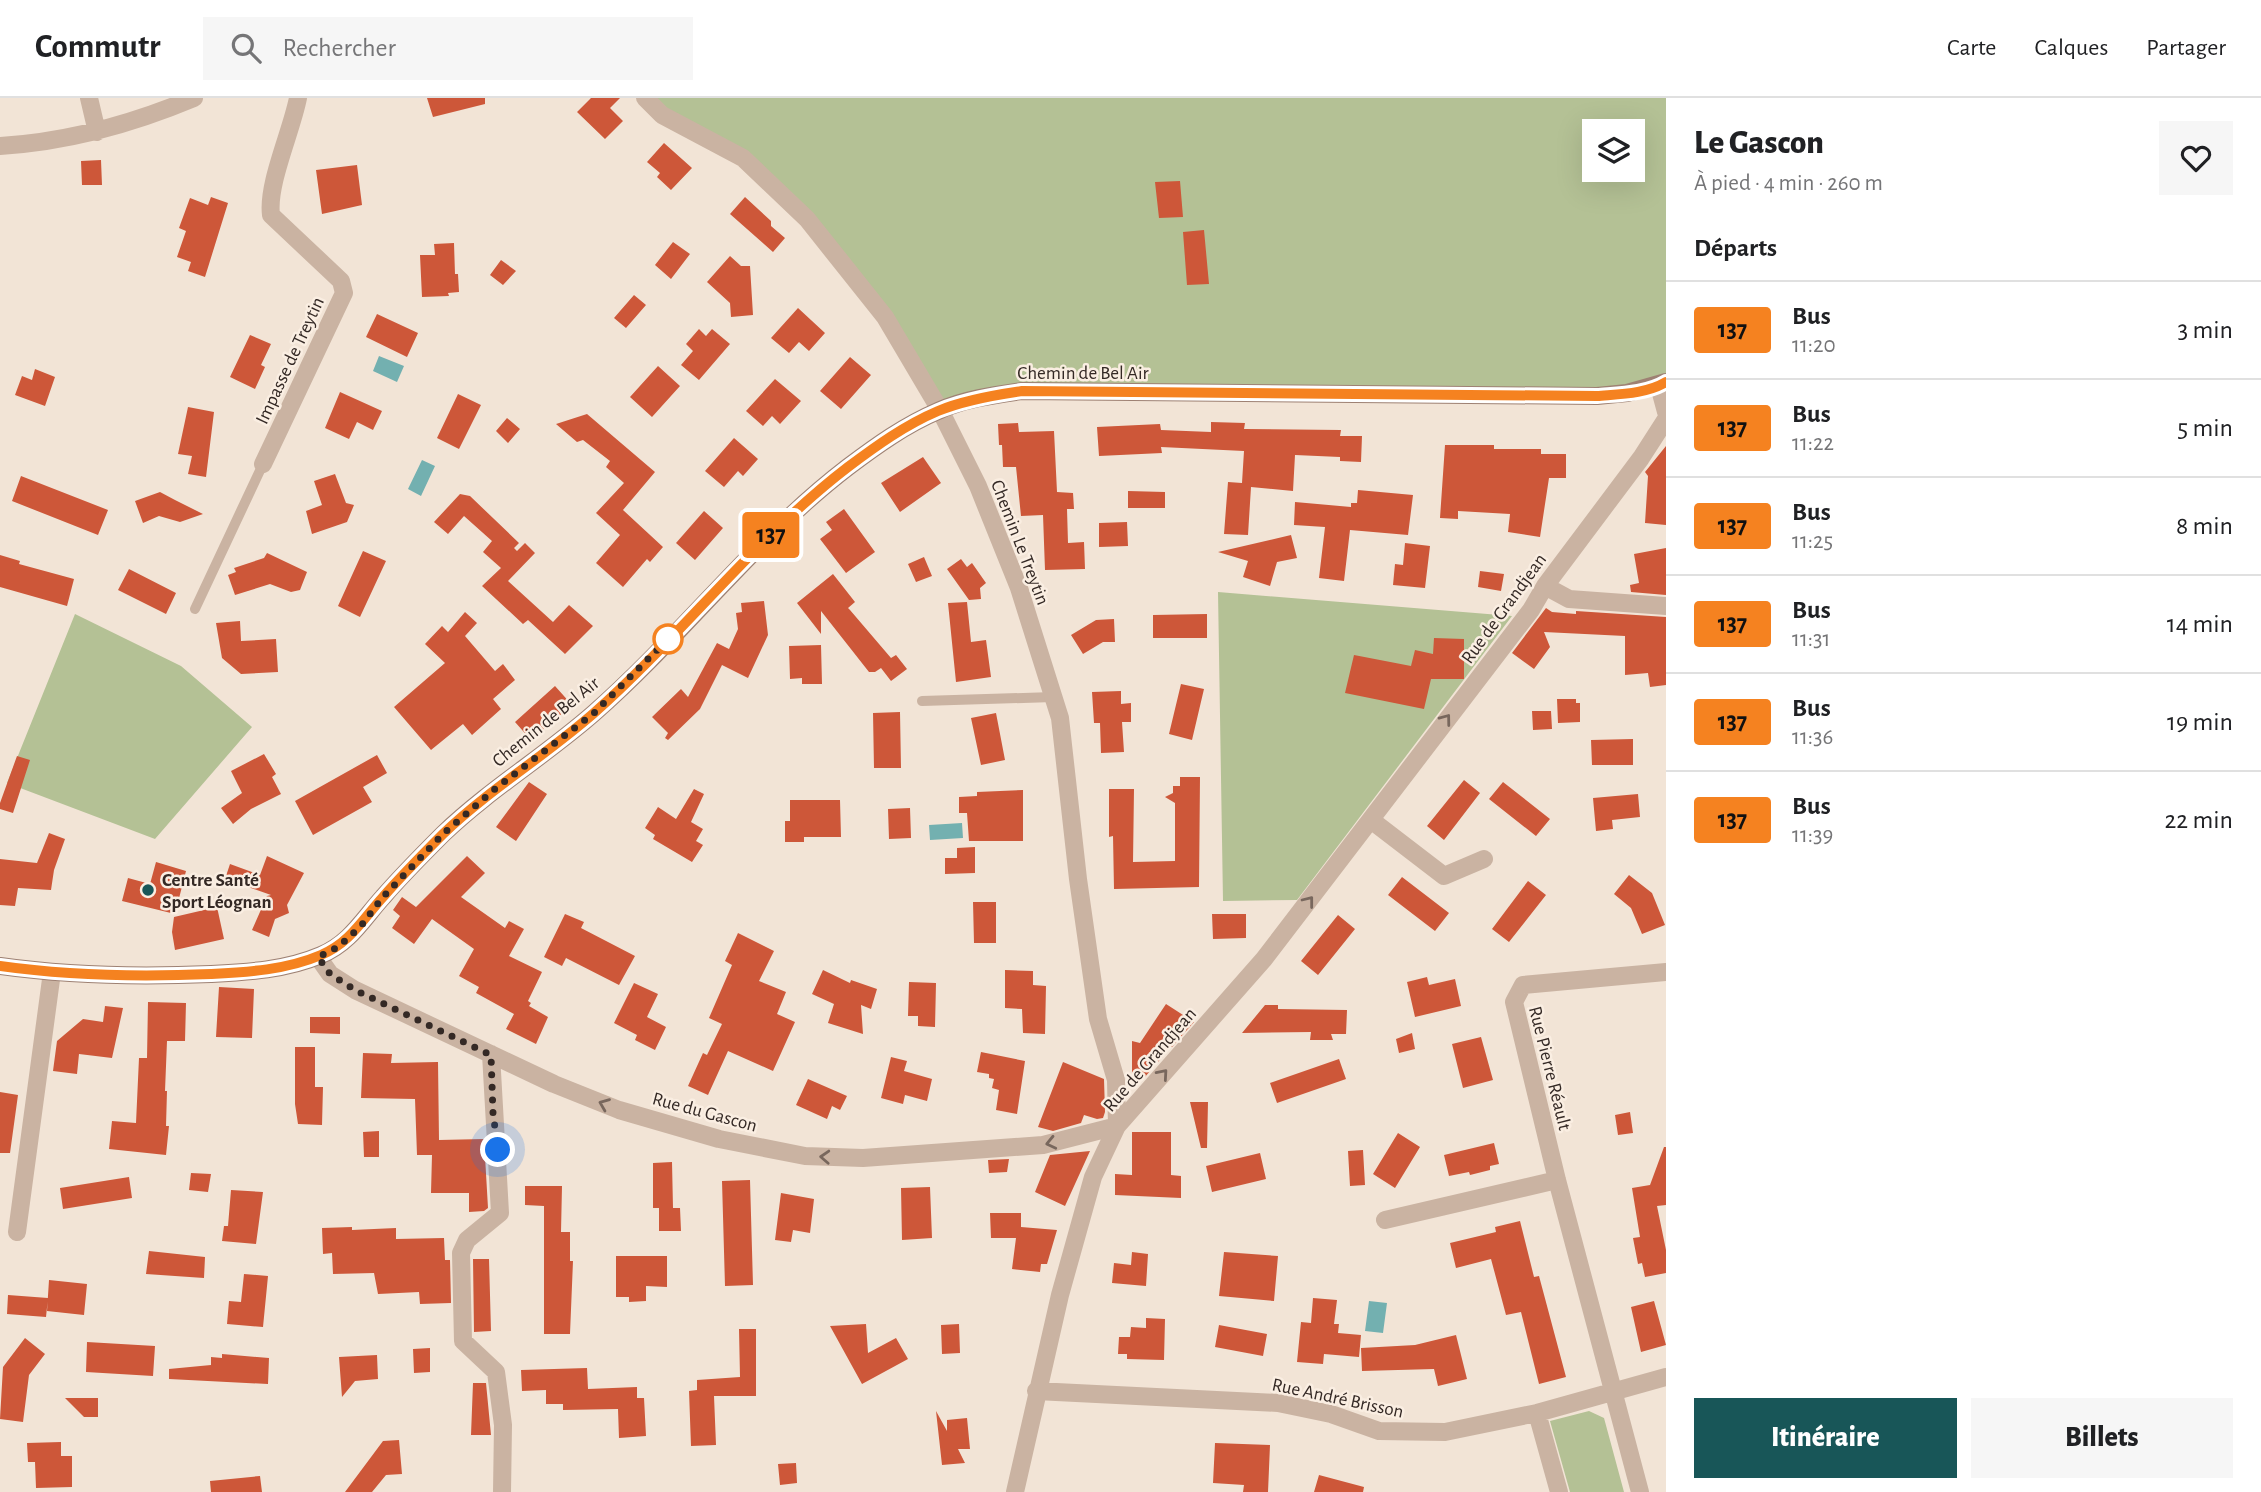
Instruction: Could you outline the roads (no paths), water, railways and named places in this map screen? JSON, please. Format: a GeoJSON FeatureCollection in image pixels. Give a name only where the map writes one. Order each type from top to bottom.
{"type":"FeatureCollection","features":[{"type":"Feature","properties":{"kind":"street"},"geometry":{"type":"LineString","coordinates":[[89,98],[96,132]]}},
{"type":"Feature","properties":{"kind":"street"},"geometry":{"type":"LineString","coordinates":[[0,146],[30,144],[96,132],[158,113],[194,98]]}},
{"type":"Feature","properties":{"kind":"street","name":"Impasse de Treytin"},"geometry":{"type":"LineString","coordinates":[[263,464],[344,293],[341,281],[271,215],[269,200],[293,125],[298,98]]}},
{"type":"Feature","properties":{"kind":"street","name":"Chemin Le Treytin"},"geometry":{"type":"LineString","coordinates":[[645,98],[662,115],[743,158],[807,219],[885,317],[940,410],[978,486],[1019,588],[1060,718],[1077,879],[1098,1019],[1116,1080],[1117,1126]]}},
{"type":"Feature","properties":{"kind":"street"},"geometry":{"type":"LineString","coordinates":[[1662,384],[1666,412]]}},
{"type":"Feature","properties":{"kind":"street","name":"Chemin de Bel Air"},"geometry":{"type":"LineString","coordinates":[[0,966],[52,972],[166,975],[237,972],[283,967],[318,957],[338,947],[361,926],[382,898],[444,833],[495,789],[594,713],[805,502],[884,441],[940,410],[985,397],[1022,391],[1597,396],[1628,393],[1662,384]]}},
{"type":"Feature","properties":{"kind":"street","name":"Rue de Grandjean"},"geometry":{"type":"LineString","coordinates":[[1015,1492],[1036,1391],[1093,1177],[1117,1126],[1264,959],[1531,610],[1545,586],[1641,458],[1666,419]]}},
{"type":"Feature","properties":{"kind":"street"},"geometry":{"type":"LineString","coordinates":[[1545,586],[1569,599],[1666,606]]}},
{"type":"Feature","properties":{"kind":"street"},"geometry":{"type":"LineString","coordinates":[[1371,820],[1444,876],[1484,859]]}},
{"type":"Feature","properties":{"kind":"street","name":"Rue du Gascon"},"geometry":{"type":"LineString","coordinates":[[318,957],[330,974],[355,990],[491,1055],[619,1110],[719,1139],[805,1156],[863,1158],[1043,1145],[1117,1126]]}},
{"type":"Feature","properties":{"kind":"street"},"geometry":{"type":"LineString","coordinates":[[17,1231],[52,972]]}},
{"type":"Feature","properties":{"kind":"street","name":"Rue Pierre Réault"},"geometry":{"type":"LineString","coordinates":[[1640,1492],[1557,1180],[1514,1002],[1523,985],[1666,972]]}},
{"type":"Feature","properties":{"kind":"street"},"geometry":{"type":"LineString","coordinates":[[491,1055],[500,1213],[467,1240],[461,1253],[463,1340],[496,1372],[503,1425],[502,1492]]}},
{"type":"Feature","properties":{"kind":"street"},"geometry":{"type":"LineString","coordinates":[[1385,1220],[1557,1180]]}},
{"type":"Feature","properties":{"kind":"street","name":"Rue André Brisson"},"geometry":{"type":"LineString","coordinates":[[1036,1391],[1278,1403],[1331,1414],[1379,1431],[1403,1433],[1445,1432],[1537,1413],[1666,1377]]}},
{"type":"Feature","properties":{"kind":"street"},"geometry":{"type":"LineString","coordinates":[[1537,1413],[1559,1492]]}},
{"type":"Feature","properties":{"kind":"lane"},"geometry":{"type":"LineString","coordinates":[[195,609],[263,464]]}},
{"type":"Feature","properties":{"kind":"lane"},"geometry":{"type":"LineString","coordinates":[[922,701],[1053,697]]}},
{"type":"Feature","properties":{"kind":"water"},"geometry":{"type":"Polygon","coordinates":[[[379,356],[404,366],[397,382],[373,371],[379,356]]]}},
{"type":"Feature","properties":{"kind":"water"},"geometry":{"type":"Polygon","coordinates":[[[422,460],[435,466],[421,496],[408,489],[422,460]]]}},
{"type":"Feature","properties":{"kind":"water"},"geometry":{"type":"Polygon","coordinates":[[[962,823],[963,838],[930,840],[929,825],[962,823]]]}},
{"type":"Feature","properties":{"kind":"water"},"geometry":{"type":"Polygon","coordinates":[[[1369,1301],[1387,1303],[1383,1333],[1365,1331],[1369,1301]]]}},
{"type":"Feature","properties":{"kind":"place","name":"Centre Santé Sport Léognan"},"geometry":{"type":"Point","coordinates":[148,890]}}]}
